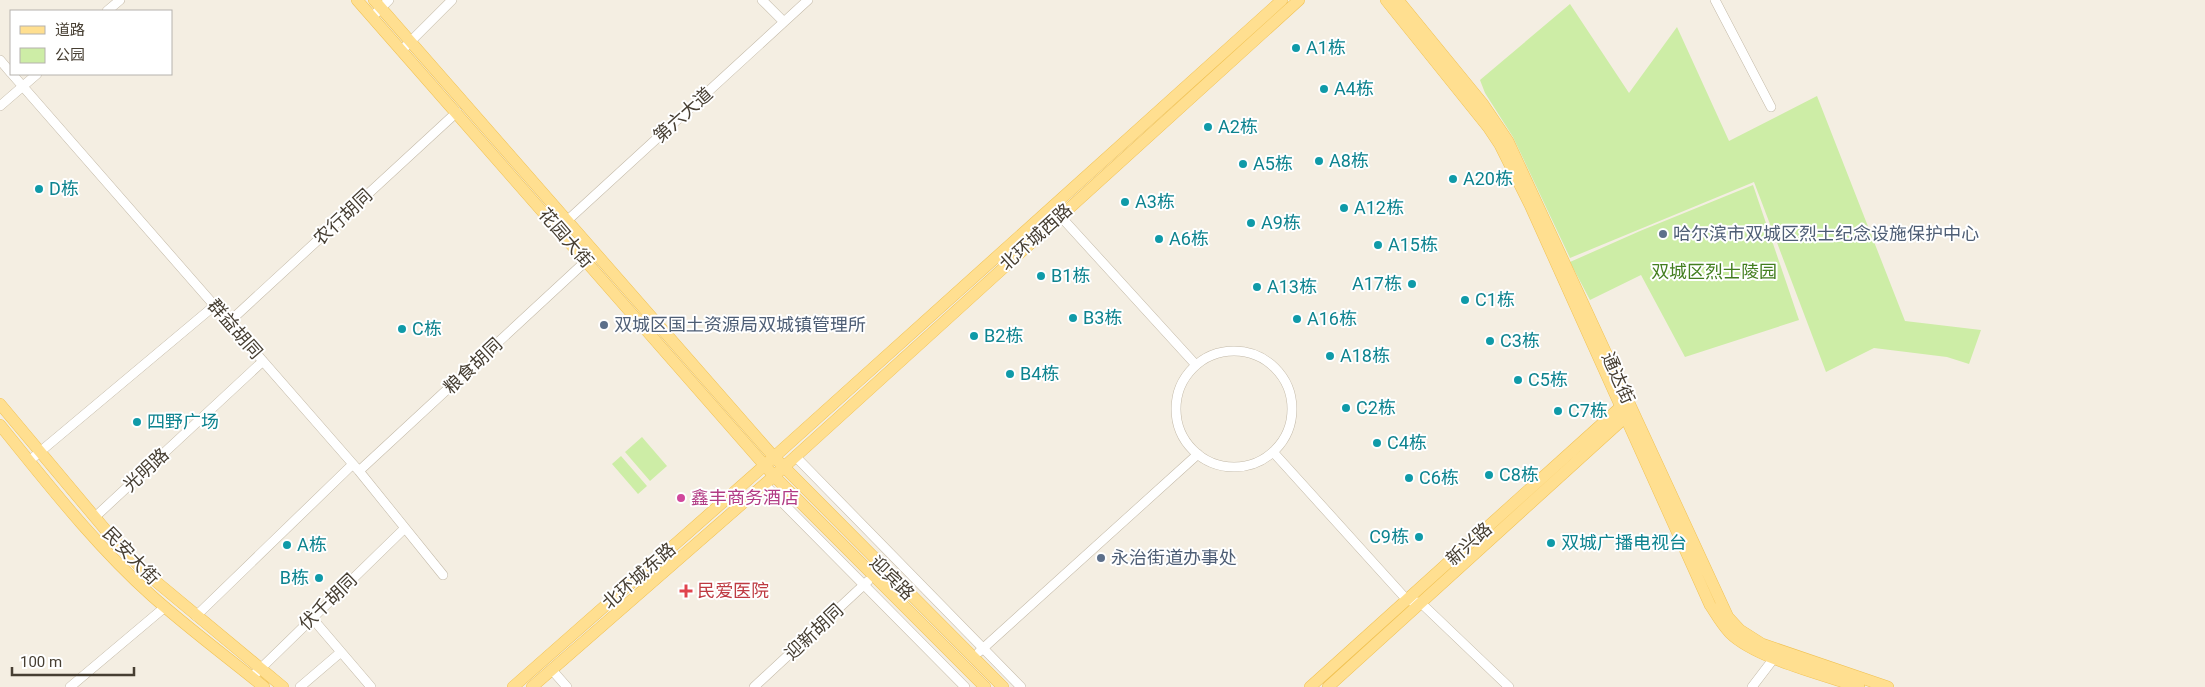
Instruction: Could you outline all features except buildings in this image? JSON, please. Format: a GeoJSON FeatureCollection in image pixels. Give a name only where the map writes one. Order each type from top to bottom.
{"type":"FeatureCollection","features":[{"type":"Feature","properties":{"kind":"main road","name":"花园大街"},"geometry":{"type":"LineString","coordinates":[[357,0],[774,476]]}},
{"type":"Feature","properties":{"kind":"main road","name":"北环城西路"},"geometry":{"type":"LineString","coordinates":[[774,476],[1282,0]]}},
{"type":"Feature","properties":{"kind":"main road","name":"北环城西路"},"geometry":{"type":"LineString","coordinates":[[764,465],[1299,0]]}},
{"type":"Feature","properties":{"kind":"main road","name":"通达街"},"geometry":{"type":"LineString","coordinates":[[1386,0],[1475,110],[1500,145],[1728,617],[1750,637],[1777,654],[1859,687]]}},
{"type":"Feature","properties":{"kind":"main road","name":"通达街"},"geometry":{"type":"LineString","coordinates":[[1398,0],[1482,104],[1508,141],[1626,409]]}},
{"type":"Feature","properties":{"kind":"main road","name":"花园大街"},"geometry":{"type":"LineString","coordinates":[[382,3],[411,42],[783,467]]}},
{"type":"Feature","properties":{"kind":"main road","name":"民安大街"},"geometry":{"type":"LineString","coordinates":[[0,404],[95,518],[147,574],[283,687]]}},
{"type":"Feature","properties":{"kind":"main road","name":"新兴路"},"geometry":{"type":"LineString","coordinates":[[1328,687],[1414,602],[1626,409]]}},
{"type":"Feature","properties":{"kind":"main road","name":"民安大街"},"geometry":{"type":"LineString","coordinates":[[0,425],[96,539],[165,607],[264,687]]}},
{"type":"Feature","properties":{"kind":"main road","name":"北环城东路"},"geometry":{"type":"LineString","coordinates":[[513,687],[764,465]]}},
{"type":"Feature","properties":{"kind":"main road","name":"迎宾路"},"geometry":{"type":"LineString","coordinates":[[783,467],[1003,687]]}},
{"type":"Feature","properties":{"kind":"main road","name":"北环城东路"},"geometry":{"type":"LineString","coordinates":[[532,687],[774,476]]}},
{"type":"Feature","properties":{"kind":"main road","name":"迎宾路"},"geometry":{"type":"LineString","coordinates":[[774,476],[985,687]]}},
{"type":"Feature","properties":{"kind":"main road","name":"新兴路"},"geometry":{"type":"LineString","coordinates":[[1310,687],[1414,602]]}},
{"type":"Feature","properties":{"kind":"main road","name":"通达街"},"geometry":{"type":"LineString","coordinates":[[1777,654],[1888,687]]}},
{"type":"Feature","properties":{"kind":"street"},"geometry":{"type":"LineString","coordinates":[[108,10],[120,0]]}},
{"type":"Feature","properties":{"kind":"street"},"geometry":{"type":"LineString","coordinates":[[401,51],[452,0]]}},
{"type":"Feature","properties":{"kind":"street"},"geometry":{"type":"LineString","coordinates":[[762,0],[784,22]]}},
{"type":"Feature","properties":{"kind":"street","name":"第六大道"},"geometry":{"type":"LineString","coordinates":[[558,229],[808,0]]}},
{"type":"Feature","properties":{"kind":"street"},"geometry":{"type":"LineString","coordinates":[[1715,0],[1771,107]]}},
{"type":"Feature","properties":{"kind":"street"},"geometry":{"type":"LineString","coordinates":[[372,17],[382,3]]}},
{"type":"Feature","properties":{"kind":"street","name":"群益胡同"},"geometry":{"type":"LineString","coordinates":[[0,60],[10,71]]}},
{"type":"Feature","properties":{"kind":"street","name":"群益胡同"},"geometry":{"type":"LineString","coordinates":[[14,75],[356,468],[443,575]]}},
{"type":"Feature","properties":{"kind":"street"},"geometry":{"type":"LineString","coordinates":[[0,106],[36,75]]}},
{"type":"Feature","properties":{"kind":"street","name":"农行胡同"},"geometry":{"type":"LineString","coordinates":[[229,322],[456,112]]}},
{"type":"Feature","properties":{"kind":"street"},"geometry":{"type":"LineString","coordinates":[[1056,211],[1196,365]]}},
{"type":"Feature","properties":{"kind":"street","name":"粮食胡同"},"geometry":{"type":"LineString","coordinates":[[196,616],[356,468],[586,261]]}},
{"type":"Feature","properties":{"kind":"street"},"geometry":{"type":"LineString","coordinates":[[29,461],[214,306]]}},
{"type":"Feature","properties":{"kind":"street"},"geometry":{"type":"LineString","coordinates":[[1234,351],[1254,354],[1271,364],[1284,379],[1292,398],[1292,418],[1286,437],[1274,453],[1258,463],[1240,468],[1222,466],[1204,460],[1190,448],[1180,432],[1176,414],[1177,396],[1184,379],[1196,365],[1214,354],[1234,351]]}},
{"type":"Feature","properties":{"kind":"street","name":"光明路"},"geometry":{"type":"LineString","coordinates":[[95,518],[263,361]]}},
{"type":"Feature","properties":{"kind":"street"},"geometry":{"type":"LineString","coordinates":[[1274,453],[1414,602],[1509,687]]}},
{"type":"Feature","properties":{"kind":"street"},"geometry":{"type":"LineString","coordinates":[[964,666],[1198,454]]}},
{"type":"Feature","properties":{"kind":"street"},"geometry":{"type":"LineString","coordinates":[[795,456],[1021,687]]}},
{"type":"Feature","properties":{"kind":"street"},"geometry":{"type":"LineString","coordinates":[[764,484],[965,687]]}},
{"type":"Feature","properties":{"kind":"street","name":"伏千胡同"},"geometry":{"type":"LineString","coordinates":[[252,677],[405,528]]}},
{"type":"Feature","properties":{"kind":"street","name":"迎新胡同"},"geometry":{"type":"LineString","coordinates":[[754,687],[874,576]]}},
{"type":"Feature","properties":{"kind":"street"},"geometry":{"type":"LineString","coordinates":[[70,687],[165,607]]}},
{"type":"Feature","properties":{"kind":"street"},"geometry":{"type":"LineString","coordinates":[[312,618],[371,687]]}},
{"type":"Feature","properties":{"kind":"street"},"geometry":{"type":"LineString","coordinates":[[300,687],[341,652]]}},
{"type":"Feature","properties":{"kind":"street"},"geometry":{"type":"LineString","coordinates":[[1752,687],[1777,654]]}},
{"type":"Feature","properties":{"kind":"street"},"geometry":{"type":"LineString","coordinates":[[552,670],[567,687]]}},
{"type":"Feature","properties":{"kind":"green space"},"geometry":{"type":"Polygon","coordinates":[[[1570,4],[1629,93],[1677,27],[1729,141],[1817,96],[1905,321],[1981,330],[1969,364],[1947,357],[1874,348],[1826,372],[1754,182],[1570,258],[1513,137],[1485,93],[1480,80],[1570,4]]]}},
{"type":"Feature","properties":{"kind":"green space","name":"双城区烈士陵园"},"geometry":{"type":"Polygon","coordinates":[[[1753,185],[1799,320],[1685,357],[1641,275],[1590,300],[1570,262],[1753,185]]]}},
{"type":"Feature","properties":{"kind":"green space"},"geometry":{"type":"Polygon","coordinates":[[[642,437],[667,466],[650,481],[625,452],[642,437]]]}},
{"type":"Feature","properties":{"kind":"green space"},"geometry":{"type":"Polygon","coordinates":[[[621,456],[647,486],[638,494],[612,464],[621,456]]]}},
{"type":"Feature","properties":{"kind":"place","name":"A1栋"},"geometry":{"type":"Point","coordinates":[1296,48]}},
{"type":"Feature","properties":{"kind":"place","name":"A4栋"},"geometry":{"type":"Point","coordinates":[1324,89]}},
{"type":"Feature","properties":{"kind":"place","name":"A2栋"},"geometry":{"type":"Point","coordinates":[1208,127]}},
{"type":"Feature","properties":{"kind":"place","name":"A8栋"},"geometry":{"type":"Point","coordinates":[1319,161]}},
{"type":"Feature","properties":{"kind":"place","name":"A5栋"},"geometry":{"type":"Point","coordinates":[1243,164]}},
{"type":"Feature","properties":{"kind":"place","name":"A20栋"},"geometry":{"type":"Point","coordinates":[1453,179]}},
{"type":"Feature","properties":{"kind":"place","name":"D栋"},"geometry":{"type":"Point","coordinates":[39,189]}},
{"type":"Feature","properties":{"kind":"place","name":"A3栋"},"geometry":{"type":"Point","coordinates":[1125,202]}},
{"type":"Feature","properties":{"kind":"place","name":"A12栋"},"geometry":{"type":"Point","coordinates":[1344,208]}},
{"type":"Feature","properties":{"kind":"place","name":"A9栋"},"geometry":{"type":"Point","coordinates":[1251,223]}},
{"type":"Feature","properties":{"kind":"place","name":"哈尔滨市双城区烈士纪念设施保护中心"},"geometry":{"type":"Point","coordinates":[1663,234]}},
{"type":"Feature","properties":{"kind":"place","name":"A6栋"},"geometry":{"type":"Point","coordinates":[1159,239]}},
{"type":"Feature","properties":{"kind":"place","name":"A15栋"},"geometry":{"type":"Point","coordinates":[1378,245]}},
{"type":"Feature","properties":{"kind":"place","name":"B1栋"},"geometry":{"type":"Point","coordinates":[1041,276]}},
{"type":"Feature","properties":{"kind":"place","name":"A17栋"},"geometry":{"type":"Point","coordinates":[1412,284]}},
{"type":"Feature","properties":{"kind":"place","name":"A13栋"},"geometry":{"type":"Point","coordinates":[1257,287]}},
{"type":"Feature","properties":{"kind":"place","name":"C1栋"},"geometry":{"type":"Point","coordinates":[1465,300]}},
{"type":"Feature","properties":{"kind":"place","name":"B3栋"},"geometry":{"type":"Point","coordinates":[1073,318]}},
{"type":"Feature","properties":{"kind":"place","name":"A16栋"},"geometry":{"type":"Point","coordinates":[1297,319]}},
{"type":"Feature","properties":{"kind":"place","name":"双城区国土资源局双城镇管理所"},"geometry":{"type":"Point","coordinates":[604,325]}},
{"type":"Feature","properties":{"kind":"place","name":"C栋"},"geometry":{"type":"Point","coordinates":[402,329]}},
{"type":"Feature","properties":{"kind":"place","name":"B2栋"},"geometry":{"type":"Point","coordinates":[974,336]}},
{"type":"Feature","properties":{"kind":"place","name":"C3栋"},"geometry":{"type":"Point","coordinates":[1490,341]}},
{"type":"Feature","properties":{"kind":"place","name":"A18栋"},"geometry":{"type":"Point","coordinates":[1330,356]}},
{"type":"Feature","properties":{"kind":"place","name":"B4栋"},"geometry":{"type":"Point","coordinates":[1010,374]}},
{"type":"Feature","properties":{"kind":"place","name":"C5栋"},"geometry":{"type":"Point","coordinates":[1518,380]}},
{"type":"Feature","properties":{"kind":"place","name":"C2栋"},"geometry":{"type":"Point","coordinates":[1346,408]}},
{"type":"Feature","properties":{"kind":"place","name":"C7栋"},"geometry":{"type":"Point","coordinates":[1558,411]}},
{"type":"Feature","properties":{"kind":"place","name":"四野广场"},"geometry":{"type":"Point","coordinates":[137,422]}},
{"type":"Feature","properties":{"kind":"place","name":"C4栋"},"geometry":{"type":"Point","coordinates":[1377,443]}},
{"type":"Feature","properties":{"kind":"place","name":"C8栋"},"geometry":{"type":"Point","coordinates":[1489,475]}},
{"type":"Feature","properties":{"kind":"place","name":"C6栋"},"geometry":{"type":"Point","coordinates":[1409,478]}},
{"type":"Feature","properties":{"kind":"place","name":"鑫丰商务酒店"},"geometry":{"type":"Point","coordinates":[681,498]}},
{"type":"Feature","properties":{"kind":"place","name":"C9栋"},"geometry":{"type":"Point","coordinates":[1419,537]}},
{"type":"Feature","properties":{"kind":"place","name":"双城广播电视台"},"geometry":{"type":"Point","coordinates":[1551,543]}},
{"type":"Feature","properties":{"kind":"place","name":"A栋"},"geometry":{"type":"Point","coordinates":[287,545]}},
{"type":"Feature","properties":{"kind":"place","name":"永治街道办事处"},"geometry":{"type":"Point","coordinates":[1101,558]}},
{"type":"Feature","properties":{"kind":"place","name":"B栋"},"geometry":{"type":"Point","coordinates":[319,578]}},
{"type":"Feature","properties":{"kind":"place","name":"民爱医院"},"geometry":{"type":"Point","coordinates":[686,591]}}]}
